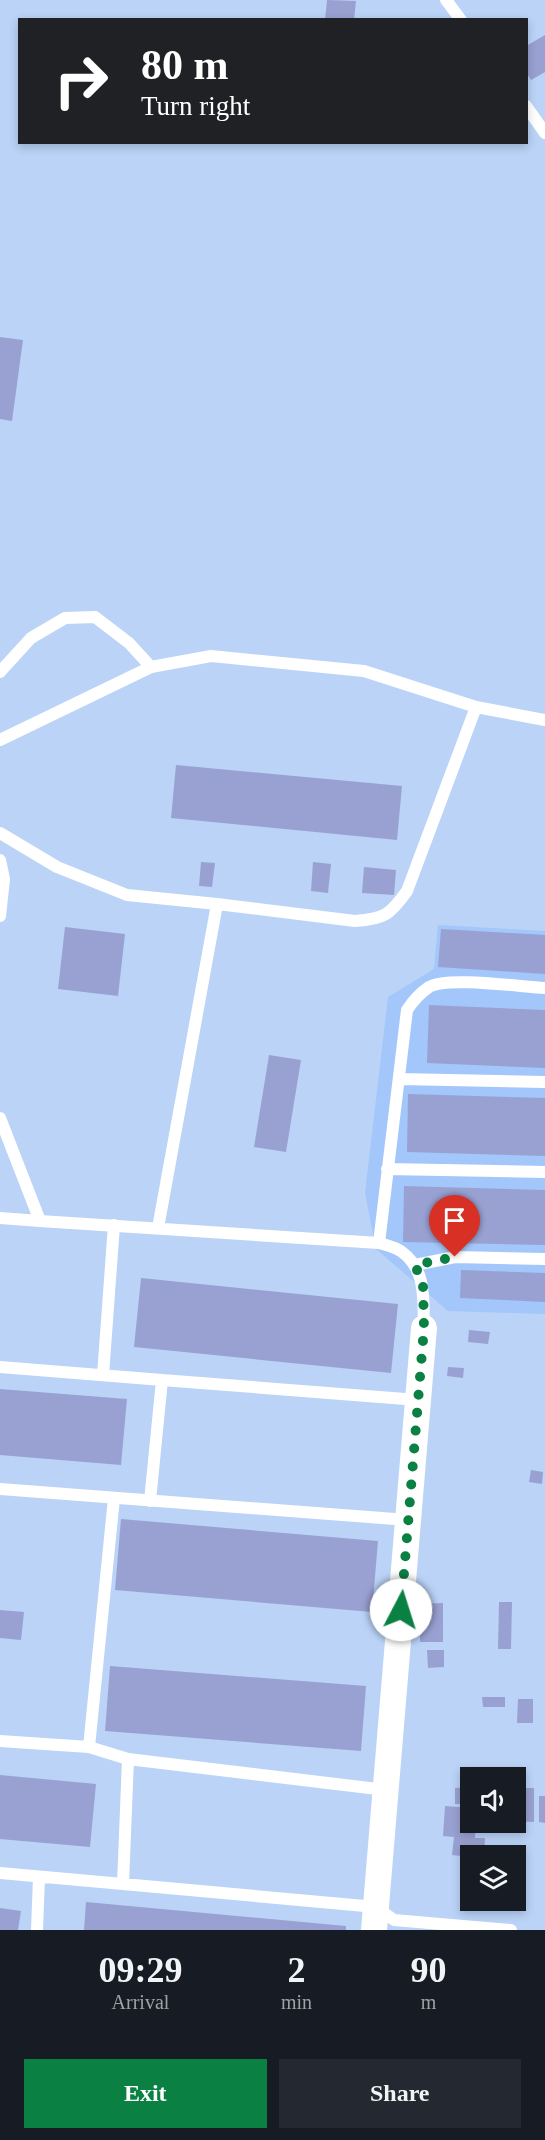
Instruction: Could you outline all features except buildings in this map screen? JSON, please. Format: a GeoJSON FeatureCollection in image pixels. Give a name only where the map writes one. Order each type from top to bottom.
{"type":"FeatureCollection","features":[{"type":"Feature","properties":{"kind":"street"},"geometry":{"type":"LineString","coordinates":[[375,1919],[424,1328]]}},
{"type":"Feature","properties":{"kind":"lane"},"geometry":{"type":"LineString","coordinates":[[446,0],[460,18]]}},
{"type":"Feature","properties":{"kind":"lane"},"geometry":{"type":"LineString","coordinates":[[528,109],[545,133]]}},
{"type":"Feature","properties":{"kind":"lane"},"geometry":{"type":"LineString","coordinates":[[0,672],[31,638],[65,618],[94,617],[129,643],[152,667]]}},
{"type":"Feature","properties":{"kind":"lane"},"geometry":{"type":"LineString","coordinates":[[0,740],[152,667],[211,656],[364,671],[476,707],[545,720]]}},
{"type":"Feature","properties":{"kind":"lane"},"geometry":{"type":"LineString","coordinates":[[0,833],[57,867],[127,895],[355,921],[376,920],[395,909],[407,891],[476,707]]}},
{"type":"Feature","properties":{"kind":"lane"},"geometry":{"type":"LineString","coordinates":[[0,860],[4,879],[0,916]]}},
{"type":"Feature","properties":{"kind":"lane"},"geometry":{"type":"LineString","coordinates":[[158,1228],[217,904]]}},
{"type":"Feature","properties":{"kind":"lane"},"geometry":{"type":"LineString","coordinates":[[379,1243],[407,1010],[415,999],[430,986],[447,982],[545,988]]}},
{"type":"Feature","properties":{"kind":"lane"},"geometry":{"type":"LineString","coordinates":[[399,1079],[545,1082]]}},
{"type":"Feature","properties":{"kind":"lane"},"geometry":{"type":"LineString","coordinates":[[0,1118],[40,1221]]}},
{"type":"Feature","properties":{"kind":"lane"},"geometry":{"type":"LineString","coordinates":[[387,1169],[545,1172]]}},
{"type":"Feature","properties":{"kind":"lane"},"geometry":{"type":"LineString","coordinates":[[0,1218],[379,1243],[401,1251],[415,1265],[423,1285],[424,1328]]}},
{"type":"Feature","properties":{"kind":"lane"},"geometry":{"type":"LineString","coordinates":[[103,1376],[114,1225]]}},
{"type":"Feature","properties":{"kind":"lane"},"geometry":{"type":"LineString","coordinates":[[415,1265],[455,1257],[545,1259]]}},
{"type":"Feature","properties":{"kind":"lane"},"geometry":{"type":"LineString","coordinates":[[0,1367],[418,1400]]}},
{"type":"Feature","properties":{"kind":"lane"},"geometry":{"type":"LineString","coordinates":[[150,1501],[162,1380]]}},
{"type":"Feature","properties":{"kind":"lane"},"geometry":{"type":"LineString","coordinates":[[0,1489],[408,1520]]}},
{"type":"Feature","properties":{"kind":"lane"},"geometry":{"type":"LineString","coordinates":[[89,1747],[114,1498]]}},
{"type":"Feature","properties":{"kind":"lane"},"geometry":{"type":"LineString","coordinates":[[0,1741],[89,1747],[128,1759],[386,1790]]}},
{"type":"Feature","properties":{"kind":"lane"},"geometry":{"type":"LineString","coordinates":[[123,1884],[128,1759]]}},
{"type":"Feature","properties":{"kind":"lane"},"geometry":{"type":"LineString","coordinates":[[0,1873],[123,1884],[375,1919],[511,1930]]}},
{"type":"Feature","properties":{"kind":"lane"},"geometry":{"type":"LineString","coordinates":[[37,1930],[39,1877]]}},
{"type":"Feature","properties":{"kind":"shaded area"},"geometry":{"type":"Polygon","coordinates":[[[438,925],[545,931],[545,1314],[448,1311],[376,1249],[365,1193],[388,997],[434,969],[438,925]]]}},
{"type":"Feature","properties":{"kind":"route"},"geometry":{"type":"LineString","coordinates":[[401,1610],[424,1328],[423,1285],[415,1265],[455,1257]]}}]}
